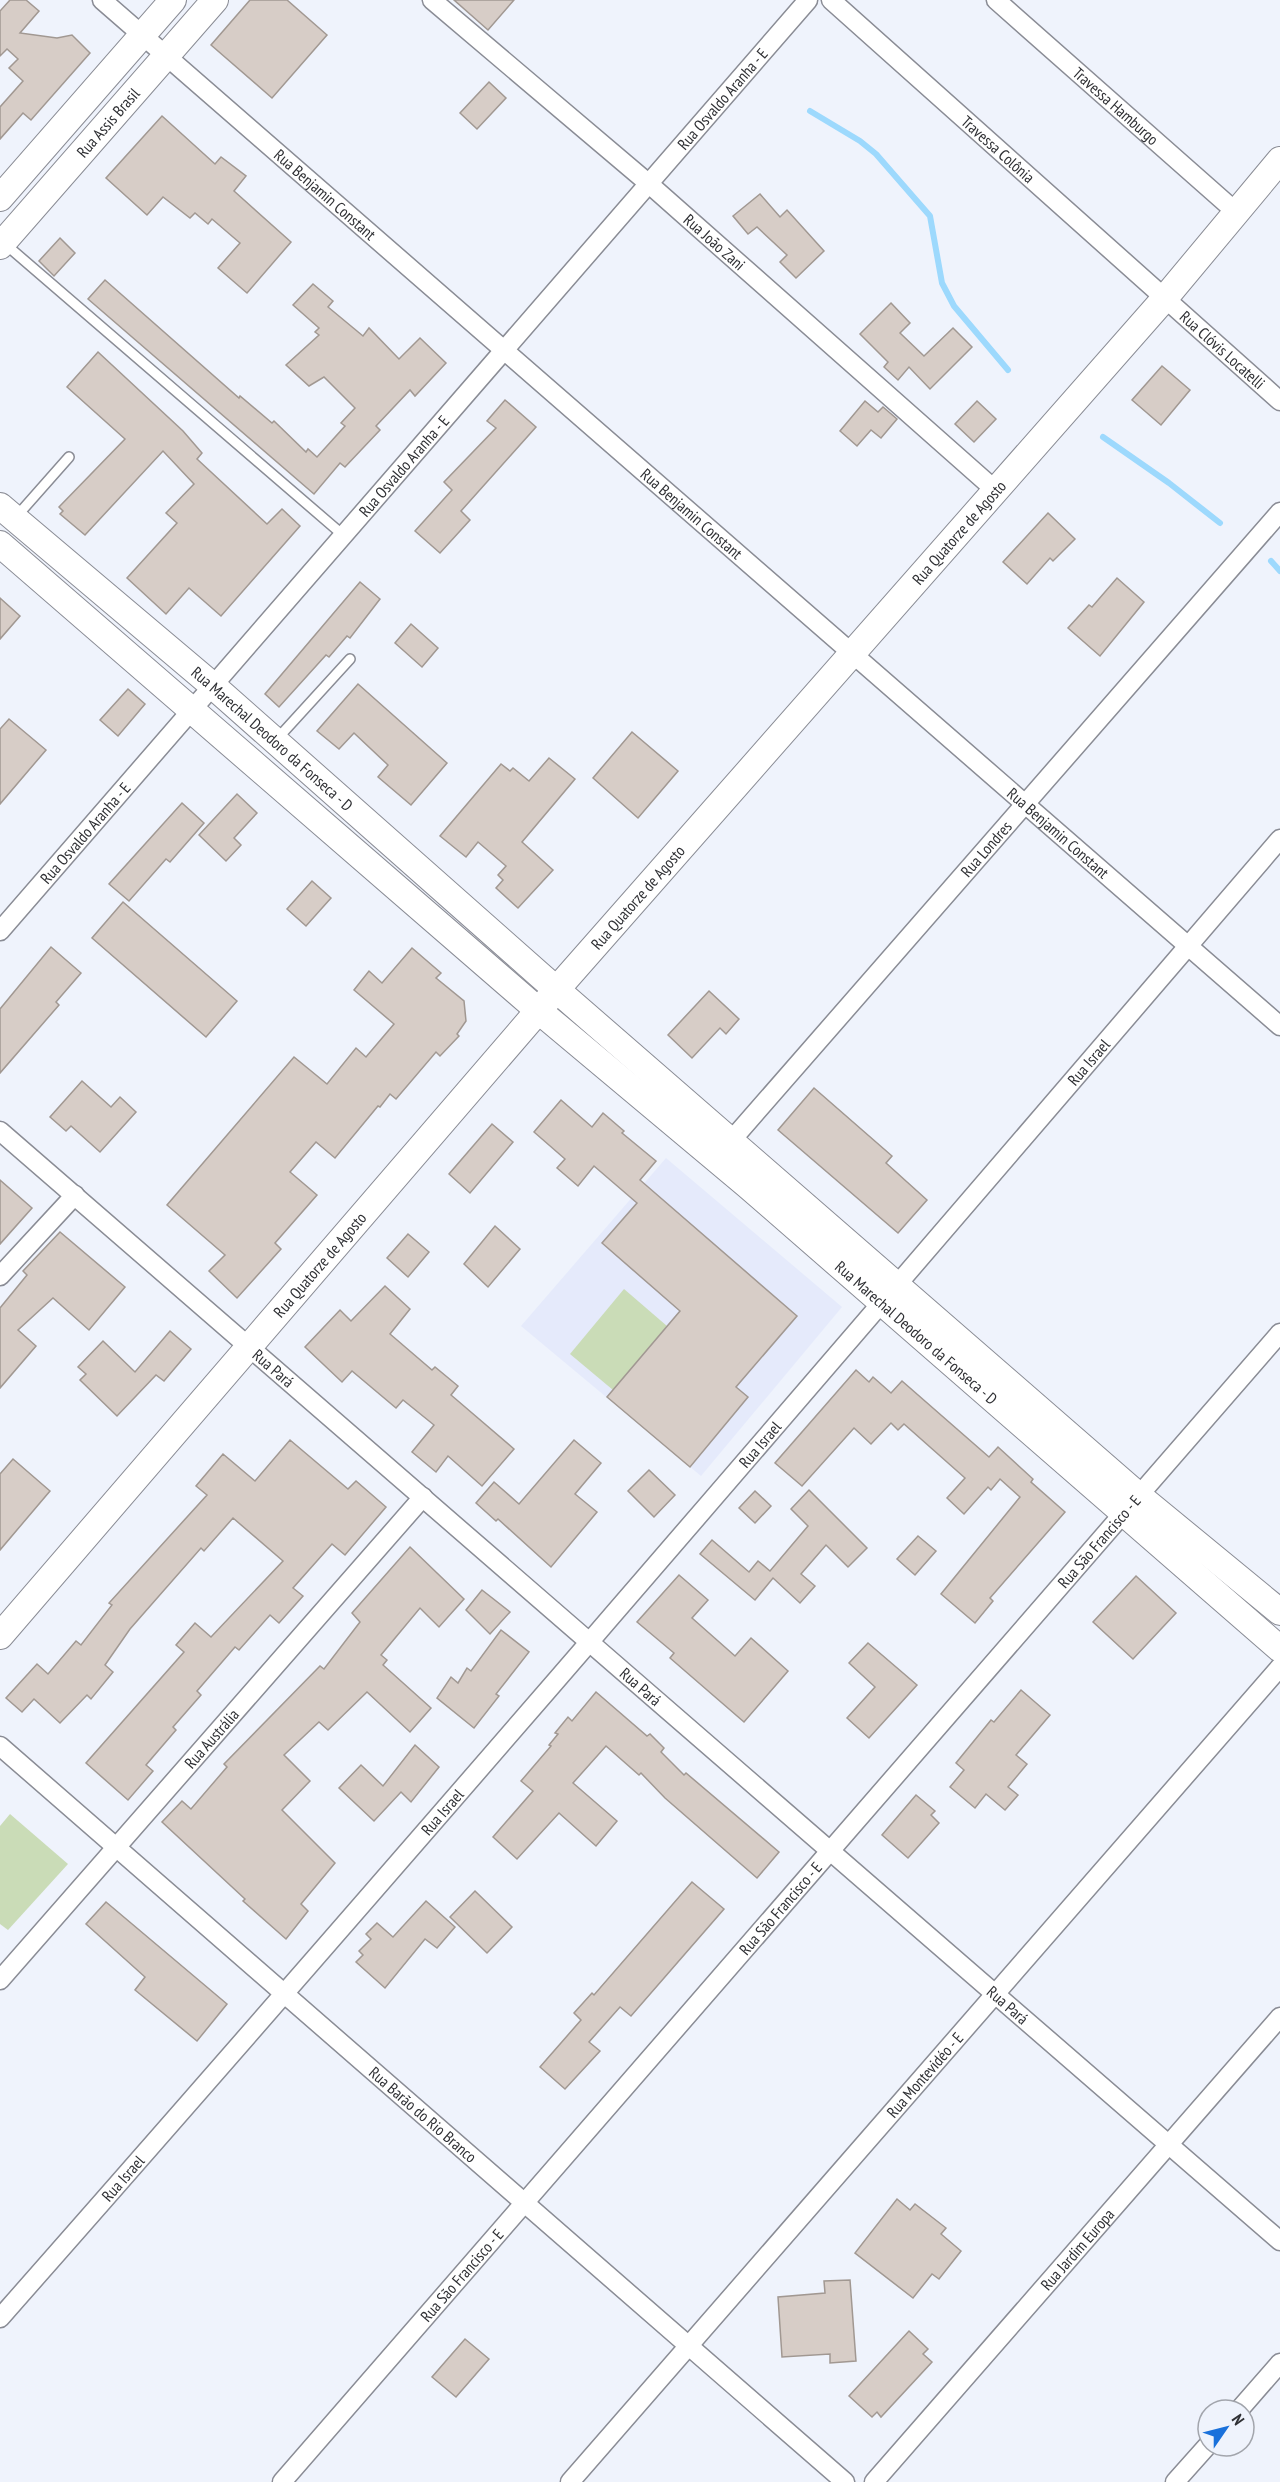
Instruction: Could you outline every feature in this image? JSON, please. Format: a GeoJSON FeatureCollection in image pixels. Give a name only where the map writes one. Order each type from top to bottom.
{"type":"FeatureCollection","features":[{"type":"Feature","properties":{"kind":"street","name":"Rua Benjamin Constant"},"geometry":{"type":"LineString","coordinates":[[102,0],[1280,1026]]}},
{"type":"Feature","properties":{"kind":"street","name":"Rua Assis Brasil"},"geometry":{"type":"LineString","coordinates":[[0,198],[173,0]]}},
{"type":"Feature","properties":{"kind":"street","name":"Rua Assis Brasil"},"geometry":{"type":"LineString","coordinates":[[1,243],[215,0]]}},
{"type":"Feature","properties":{"kind":"street","name":"Rua João Zani"},"geometry":{"type":"LineString","coordinates":[[432,0],[648,183],[994,489]]}},
{"type":"Feature","properties":{"kind":"street","name":"Rua Osvaldo Aranha - E"},"geometry":{"type":"LineString","coordinates":[[0,931],[808,0]]}},
{"type":"Feature","properties":{"kind":"street","name":"Travessa Colônia"},"geometry":{"type":"LineString","coordinates":[[831,0],[1165,298]]}},
{"type":"Feature","properties":{"kind":"street","name":"Travessa Hamburgo"},"geometry":{"type":"LineString","coordinates":[[996,0],[1236,212]]}},
{"type":"Feature","properties":{"kind":"street","name":"Rua Quatorze de Agosto"},"geometry":{"type":"LineString","coordinates":[[0,1636],[250,1347],[544,1015],[556,988],[994,489],[1165,298],[1280,160]]}},
{"type":"Feature","properties":{"kind":"street","name":"Rua Clóvis Locatelli"},"geometry":{"type":"LineString","coordinates":[[1165,298],[1280,401]]}},
{"type":"Feature","properties":{"kind":"street","name":"Rua Marechal Deodoro da Fonseca - D"},"geometry":{"type":"LineString","coordinates":[[7,512],[275,741],[381,854],[510,985],[635,1092],[724,1149]]}},
{"type":"Feature","properties":{"kind":"street","name":"Rua Londres"},"geometry":{"type":"LineString","coordinates":[[724,1149],[1280,512]]}},
{"type":"Feature","properties":{"kind":"street","name":"Rua Marechal Deodoro da Fonseca - D"},"geometry":{"type":"LineString","coordinates":[[0,544],[191,710],[556,988],[652,1072],[724,1149],[1131,1504],[1280,1649]]}},
{"type":"Feature","properties":{"kind":"street"},"geometry":{"type":"LineString","coordinates":[[26,566],[44,544]]}},
{"type":"Feature","properties":{"kind":"street","name":"Rua Israel"},"geometry":{"type":"LineString","coordinates":[[0,2318],[285,1994],[891,1295],[1280,839]]}},
{"type":"Feature","properties":{"kind":"street"},"geometry":{"type":"LineString","coordinates":[[635,1092],[652,1072]]}},
{"type":"Feature","properties":{"kind":"street","name":"Rua Pará"},"geometry":{"type":"LineString","coordinates":[[0,1131],[1280,2241]]}},
{"type":"Feature","properties":{"kind":"street"},"geometry":{"type":"LineString","coordinates":[[0,1276],[75,1195]]}},
{"type":"Feature","properties":{"kind":"street","name":"Rua São Francisco - E"},"geometry":{"type":"LineString","coordinates":[[282,2482],[1280,1333]]}},
{"type":"Feature","properties":{"kind":"street","name":"Rua Austrália"},"geometry":{"type":"LineString","coordinates":[[0,1980],[423,1497]]}},
{"type":"Feature","properties":{"kind":"street","name":"Rua Marechal Deodoro da Fonseca - D"},"geometry":{"type":"LineString","coordinates":[[1131,1504],[1280,1612]]}},
{"type":"Feature","properties":{"kind":"street","name":"Rua Montevidéo - E"},"geometry":{"type":"LineString","coordinates":[[570,2482],[1280,1667]]}},
{"type":"Feature","properties":{"kind":"street","name":"Rua Barão do Rio Branco"},"geometry":{"type":"LineString","coordinates":[[0,1746],[845,2482]]}},
{"type":"Feature","properties":{"kind":"street","name":"Rua Jardim Europa"},"geometry":{"type":"LineString","coordinates":[[874,2482],[1280,2017]]}},
{"type":"Feature","properties":{"kind":"street"},"geometry":{"type":"LineString","coordinates":[[1249,2398],[1280,2363]]}},
{"type":"Feature","properties":{"kind":"street"},"geometry":{"type":"LineString","coordinates":[[1175,2482],[1196,2458]]}},
{"type":"Feature","properties":{"kind":"lane"},"geometry":{"type":"LineString","coordinates":[[1,243],[343,535]]}},
{"type":"Feature","properties":{"kind":"lane"},"geometry":{"type":"LineString","coordinates":[[7,512],[69,458]]}},
{"type":"Feature","properties":{"kind":"lane"},"geometry":{"type":"LineString","coordinates":[[275,741],[350,659]]}},
{"type":"Feature","properties":{"kind":"shaded area"},"geometry":{"type":"Polygon","coordinates":[[[666,1158],[842,1307],[701,1476],[521,1326],[666,1158]]]}},
{"type":"Feature","properties":{"kind":"green space"},"geometry":{"type":"Polygon","coordinates":[[[624,1289],[667,1326],[613,1390],[570,1354],[624,1289]]]}},
{"type":"Feature","properties":{"kind":"green space"},"geometry":{"type":"Polygon","coordinates":[[[10,1814],[68,1864],[8,1930],[0,1924],[0,1826],[10,1814]]]}},
{"type":"Feature","properties":{"kind":"building"},"geometry":{"type":"Polygon","coordinates":[[[10,0],[26,0],[39,11],[20,33],[57,38],[72,35],[90,53],[31,120],[23,113],[0,139],[0,107],[23,81],[9,68],[18,59],[7,49],[0,56],[0,11],[10,0]]]}},
{"type":"Feature","properties":{"kind":"building"},"geometry":{"type":"Polygon","coordinates":[[[250,0],[287,0],[327,35],[272,98],[211,45],[250,0]]]}},
{"type":"Feature","properties":{"kind":"building"},"geometry":{"type":"Polygon","coordinates":[[[454,0],[514,0],[488,30],[454,0]]]}},
{"type":"Feature","properties":{"kind":"building"},"geometry":{"type":"Polygon","coordinates":[[[489,82],[506,98],[477,129],[460,113],[489,82]]]}},
{"type":"Feature","properties":{"kind":"building"},"geometry":{"type":"Polygon","coordinates":[[[162,116],[215,164],[221,157],[246,176],[234,191],[291,242],[247,293],[218,268],[240,243],[212,219],[208,224],[195,213],[190,218],[163,197],[147,215],[106,178],[162,116]]]}},
{"type":"Feature","properties":{"kind":"building"},"geometry":{"type":"Polygon","coordinates":[[[760,194],[780,217],[787,210],[824,251],[796,278],[780,262],[787,255],[757,227],[748,234],[733,216],[760,194]]]}},
{"type":"Feature","properties":{"kind":"building"},"geometry":{"type":"Polygon","coordinates":[[[60,238],[75,253],[54,276],[39,261],[60,238]]]}},
{"type":"Feature","properties":{"kind":"building"},"geometry":{"type":"Polygon","coordinates":[[[105,280],[239,398],[240,396],[272,423],[274,421],[306,452],[308,449],[317,457],[345,426],[341,423],[355,408],[324,377],[309,386],[286,365],[319,335],[315,332],[319,328],[293,305],[313,284],[333,301],[328,307],[363,336],[369,328],[399,359],[420,338],[446,363],[415,396],[410,390],[376,426],[380,430],[345,467],[340,463],[314,494],[88,299],[105,280]]]}},
{"type":"Feature","properties":{"kind":"building"},"geometry":{"type":"Polygon","coordinates":[[[891,303],[910,323],[900,333],[924,356],[953,328],[972,347],[930,389],[909,367],[898,380],[884,367],[888,362],[860,334],[891,303]]]}},
{"type":"Feature","properties":{"kind":"building"},"geometry":{"type":"Polygon","coordinates":[[[98,352],[183,431],[202,453],[197,459],[267,524],[282,509],[300,526],[221,616],[189,588],[166,614],[127,578],[177,523],[166,513],[194,484],[163,451],[85,535],[60,514],[63,511],[59,507],[125,439],[67,387],[98,352]]]}},
{"type":"Feature","properties":{"kind":"building"},"geometry":{"type":"Polygon","coordinates":[[[1162,366],[1190,390],[1161,425],[1132,400],[1162,366]]]}},
{"type":"Feature","properties":{"kind":"building"},"geometry":{"type":"Polygon","coordinates":[[[505,400],[536,427],[461,511],[470,520],[440,553],[415,531],[452,490],[444,482],[496,428],[487,421],[505,400]]]}},
{"type":"Feature","properties":{"kind":"building"},"geometry":{"type":"Polygon","coordinates":[[[865,401],[878,412],[883,407],[897,419],[881,438],[871,430],[857,446],[840,431],[865,401]]]}},
{"type":"Feature","properties":{"kind":"building"},"geometry":{"type":"Polygon","coordinates":[[[977,401],[996,419],[974,442],[955,424],[977,401]]]}},
{"type":"Feature","properties":{"kind":"building"},"geometry":{"type":"Polygon","coordinates":[[[1048,513],[1075,539],[1053,561],[1050,558],[1027,584],[1003,562],[1048,513]]]}},
{"type":"Feature","properties":{"kind":"building"},"geometry":{"type":"Polygon","coordinates":[[[1117,578],[1144,602],[1100,656],[1068,628],[1089,605],[1092,607],[1117,578]]]}},
{"type":"Feature","properties":{"kind":"building"},"geometry":{"type":"Polygon","coordinates":[[[360,582],[380,599],[350,638],[347,636],[329,657],[326,655],[279,707],[265,694],[360,582]]]}},
{"type":"Feature","properties":{"kind":"building"},"geometry":{"type":"Polygon","coordinates":[[[0,598],[20,616],[0,639],[0,598]]]}},
{"type":"Feature","properties":{"kind":"building"},"geometry":{"type":"Polygon","coordinates":[[[411,624],[438,648],[422,667],[395,643],[411,624]]]}},
{"type":"Feature","properties":{"kind":"building"},"geometry":{"type":"Polygon","coordinates":[[[358,684],[447,763],[411,805],[378,777],[388,765],[354,733],[339,749],[317,731],[358,684]]]}},
{"type":"Feature","properties":{"kind":"building"},"geometry":{"type":"Polygon","coordinates":[[[128,689],[145,704],[118,736],[100,720],[128,689]]]}},
{"type":"Feature","properties":{"kind":"building"},"geometry":{"type":"Polygon","coordinates":[[[9,719],[46,750],[0,804],[0,729],[9,719]]]}},
{"type":"Feature","properties":{"kind":"building"},"geometry":{"type":"Polygon","coordinates":[[[632,732],[678,771],[638,818],[593,778],[632,732]]]}},
{"type":"Feature","properties":{"kind":"building"},"geometry":{"type":"Polygon","coordinates":[[[549,758],[575,779],[522,842],[553,870],[518,908],[496,888],[503,880],[498,875],[506,866],[478,842],[466,857],[440,836],[501,764],[510,771],[513,768],[529,781],[549,758]]]}},
{"type":"Feature","properties":{"kind":"building"},"geometry":{"type":"Polygon","coordinates":[[[237,794],[257,813],[234,838],[241,845],[226,861],[199,835],[237,794]]]}},
{"type":"Feature","properties":{"kind":"building"},"geometry":{"type":"Polygon","coordinates":[[[182,803],[204,823],[170,862],[166,859],[129,901],[109,884],[182,803]]]}},
{"type":"Feature","properties":{"kind":"building"},"geometry":{"type":"Polygon","coordinates":[[[312,881],[331,898],[306,926],[287,909],[312,881]]]}},
{"type":"Feature","properties":{"kind":"building"},"geometry":{"type":"Polygon","coordinates":[[[123,902],[237,1001],[206,1037],[92,938],[123,902]]]}},
{"type":"Feature","properties":{"kind":"building"},"geometry":{"type":"Polygon","coordinates":[[[51,947],[81,973],[56,1002],[59,1005],[0,1073],[0,1009],[51,947]]]}},
{"type":"Feature","properties":{"kind":"building"},"geometry":{"type":"Polygon","coordinates":[[[412,948],[441,973],[436,978],[464,1001],[466,1021],[457,1034],[459,1036],[440,1056],[436,1052],[396,1099],[390,1094],[335,1158],[316,1142],[290,1172],[317,1195],[275,1243],[281,1249],[237,1298],[209,1271],[225,1255],[167,1205],[294,1057],[327,1084],[356,1048],[366,1057],[394,1024],[354,990],[369,971],[382,983],[412,948]]]}},
{"type":"Feature","properties":{"kind":"building"},"geometry":{"type":"Polygon","coordinates":[[[709,991],[739,1019],[726,1034],[720,1028],[692,1058],[668,1035],[709,991]]]}},
{"type":"Feature","properties":{"kind":"building"},"geometry":{"type":"Polygon","coordinates":[[[82,1081],[111,1107],[120,1097],[136,1112],[100,1152],[71,1126],[66,1131],[50,1117],[82,1081]]]}},
{"type":"Feature","properties":{"kind":"building"},"geometry":{"type":"Polygon","coordinates":[[[814,1088],[892,1156],[886,1163],[927,1200],[898,1233],[778,1130],[814,1088]]]}},
{"type":"Feature","properties":{"kind":"building"},"geometry":{"type":"Polygon","coordinates":[[[561,1100],[592,1127],[603,1113],[624,1131],[622,1133],[656,1161],[640,1180],[797,1316],[736,1387],[748,1397],[690,1467],[607,1397],[680,1311],[602,1243],[637,1203],[594,1166],[578,1186],[557,1168],[565,1159],[534,1132],[561,1100]]]}},
{"type":"Feature","properties":{"kind":"building"},"geometry":{"type":"Polygon","coordinates":[[[492,1124],[513,1142],[470,1193],[449,1174],[492,1124]]]}},
{"type":"Feature","properties":{"kind":"building"},"geometry":{"type":"Polygon","coordinates":[[[0,1180],[32,1208],[0,1244],[0,1180]]]}},
{"type":"Feature","properties":{"kind":"building"},"geometry":{"type":"Polygon","coordinates":[[[495,1226],[520,1249],[488,1287],[464,1264],[495,1226]]]}},
{"type":"Feature","properties":{"kind":"building"},"geometry":{"type":"Polygon","coordinates":[[[60,1232],[125,1287],[89,1330],[53,1298],[18,1330],[36,1346],[0,1388],[0,1308],[27,1275],[23,1271],[60,1232]]]}},
{"type":"Feature","properties":{"kind":"building"},"geometry":{"type":"Polygon","coordinates":[[[408,1234],[429,1252],[408,1277],[387,1258],[408,1234]]]}},
{"type":"Feature","properties":{"kind":"building"},"geometry":{"type":"Polygon","coordinates":[[[385,1286],[410,1309],[390,1334],[432,1370],[435,1367],[458,1386],[451,1395],[514,1449],[482,1486],[448,1456],[436,1472],[412,1452],[434,1425],[403,1400],[396,1408],[352,1371],[342,1382],[305,1347],[340,1310],[351,1321],[385,1286]]]}},
{"type":"Feature","properties":{"kind":"building"},"geometry":{"type":"Polygon","coordinates":[[[170,1331],[191,1349],[164,1381],[156,1375],[117,1416],[80,1380],[86,1374],[78,1367],[103,1341],[135,1372],[170,1331]]]}},
{"type":"Feature","properties":{"kind":"building"},"geometry":{"type":"Polygon","coordinates":[[[856,1370],[869,1382],[873,1377],[891,1393],[902,1381],[989,1457],[998,1447],[1033,1479],[1031,1482],[1065,1512],[990,1598],[993,1601],[975,1623],[941,1594],[1020,1497],[1000,1479],[991,1490],[988,1487],[964,1514],[947,1498],[965,1478],[904,1424],[898,1430],[891,1423],[871,1444],[854,1428],[802,1486],[775,1463],[856,1370]]]}},
{"type":"Feature","properties":{"kind":"building"},"geometry":{"type":"Polygon","coordinates":[[[290,1440],[348,1489],[356,1481],[386,1507],[345,1555],[332,1544],[293,1588],[303,1596],[279,1623],[270,1615],[239,1650],[235,1647],[197,1691],[201,1695],[173,1727],[176,1730],[146,1765],[153,1771],[128,1800],[86,1763],[184,1652],[176,1645],[195,1623],[211,1637],[283,1561],[233,1518],[204,1551],[201,1548],[130,1629],[105,1665],[113,1672],[91,1699],[87,1695],[60,1723],[34,1699],[22,1712],[6,1698],[37,1664],[48,1674],[76,1641],[81,1645],[112,1605],[109,1603],[207,1495],[196,1486],[223,1454],[255,1481],[290,1440]]]}},
{"type":"Feature","properties":{"kind":"building"},"geometry":{"type":"Polygon","coordinates":[[[574,1440],[601,1463],[575,1494],[597,1512],[551,1567],[498,1519],[496,1521],[476,1503],[494,1482],[519,1504],[574,1440]]]}},
{"type":"Feature","properties":{"kind":"building"},"geometry":{"type":"Polygon","coordinates":[[[13,1459],[50,1491],[0,1550],[0,1474],[13,1459]]]}},
{"type":"Feature","properties":{"kind":"building"},"geometry":{"type":"Polygon","coordinates":[[[649,1470],[675,1495],[654,1517],[628,1491],[649,1470]]]}},
{"type":"Feature","properties":{"kind":"building"},"geometry":{"type":"Polygon","coordinates":[[[809,1490],[867,1548],[848,1567],[826,1545],[801,1574],[815,1586],[800,1603],[773,1578],[755,1600],[700,1554],[712,1540],[749,1572],[758,1561],[770,1571],[808,1526],[791,1509],[809,1490]]]}},
{"type":"Feature","properties":{"kind":"building"},"geometry":{"type":"Polygon","coordinates":[[[755,1491],[771,1506],[755,1523],[739,1508],[755,1491]]]}},
{"type":"Feature","properties":{"kind":"building"},"geometry":{"type":"Polygon","coordinates":[[[918,1536],[936,1551],[915,1575],[897,1559],[918,1536]]]}},
{"type":"Feature","properties":{"kind":"building"},"geometry":{"type":"Polygon","coordinates":[[[410,1547],[464,1599],[439,1627],[420,1608],[381,1655],[387,1660],[383,1665],[431,1708],[410,1732],[367,1692],[328,1730],[319,1722],[284,1755],[310,1781],[282,1810],[335,1863],[301,1904],[308,1911],[286,1939],[243,1901],[245,1899],[162,1822],[182,1801],[191,1809],[227,1767],[224,1764],[320,1666],[324,1669],[360,1622],[352,1613],[410,1547]]]}},
{"type":"Feature","properties":{"kind":"building"},"geometry":{"type":"Polygon","coordinates":[[[679,1575],[708,1600],[692,1618],[735,1656],[751,1638],[788,1671],[744,1722],[670,1658],[674,1653],[637,1622],[679,1575]]]}},
{"type":"Feature","properties":{"kind":"building"},"geometry":{"type":"Polygon","coordinates":[[[1136,1576],[1176,1613],[1133,1659],[1093,1622],[1136,1576]]]}},
{"type":"Feature","properties":{"kind":"building"},"geometry":{"type":"Polygon","coordinates":[[[482,1590],[510,1612],[490,1634],[466,1610],[482,1590]]]}},
{"type":"Feature","properties":{"kind":"building"},"geometry":{"type":"Polygon","coordinates":[[[501,1630],[529,1652],[496,1694],[499,1696],[474,1728],[437,1698],[451,1677],[458,1683],[467,1668],[471,1671],[501,1630]]]}},
{"type":"Feature","properties":{"kind":"building"},"geometry":{"type":"Polygon","coordinates":[[[868,1643],[917,1685],[869,1738],[847,1718],[875,1687],[849,1663],[868,1643]]]}},
{"type":"Feature","properties":{"kind":"building"},"geometry":{"type":"Polygon","coordinates":[[[1021,1690],[1050,1715],[1016,1755],[1027,1764],[1008,1787],[1018,1795],[1005,1810],[986,1794],[975,1808],[950,1787],[964,1770],[956,1763],[991,1720],[994,1722],[1021,1690]]]}},
{"type":"Feature","properties":{"kind":"building"},"geometry":{"type":"Polygon","coordinates":[[[596,1692],[647,1736],[650,1734],[664,1748],[661,1752],[684,1775],[686,1773],[779,1852],[757,1878],[665,1798],[641,1773],[639,1775],[606,1746],[573,1783],[617,1821],[596,1846],[559,1813],[517,1859],[493,1837],[533,1791],[521,1781],[551,1746],[549,1745],[558,1734],[555,1733],[568,1717],[572,1721],[596,1692]]]}},
{"type":"Feature","properties":{"kind":"building"},"geometry":{"type":"Polygon","coordinates":[[[415,1745],[439,1767],[411,1802],[401,1792],[374,1821],[339,1788],[361,1765],[383,1786],[415,1745]]]}},
{"type":"Feature","properties":{"kind":"building"},"geometry":{"type":"Polygon","coordinates":[[[916,1795],[935,1811],[931,1815],[939,1823],[908,1858],[882,1835],[916,1795]]]}},
{"type":"Feature","properties":{"kind":"building"},"geometry":{"type":"Polygon","coordinates":[[[692,1882],[724,1909],[631,2016],[620,2007],[589,2042],[600,2051],[565,2089],[540,2067],[581,2020],[574,2013],[592,1993],[594,1995],[692,1882]]]}},
{"type":"Feature","properties":{"kind":"building"},"geometry":{"type":"Polygon","coordinates":[[[475,1891],[512,1927],[487,1953],[450,1917],[475,1891]]]}},
{"type":"Feature","properties":{"kind":"building"},"geometry":{"type":"Polygon","coordinates":[[[426,1901],[455,1927],[437,1948],[425,1939],[385,1988],[356,1962],[363,1955],[359,1951],[371,1939],[366,1934],[377,1923],[393,1937],[426,1901]]]}},
{"type":"Feature","properties":{"kind":"building"},"geometry":{"type":"Polygon","coordinates":[[[106,1902],[227,2004],[197,2041],[135,1990],[145,1977],[86,1924],[106,1902]]]}},
{"type":"Feature","properties":{"kind":"building"},"geometry":{"type":"Polygon","coordinates":[[[897,2199],[910,2210],[915,2204],[946,2228],[941,2234],[961,2251],[939,2279],[932,2274],[913,2298],[855,2253],[897,2199]]]}},
{"type":"Feature","properties":{"kind":"building"},"geometry":{"type":"Polygon","coordinates":[[[850,2280],[856,2361],[830,2363],[830,2354],[782,2357],[778,2297],[825,2293],[824,2281],[850,2280]]]}},
{"type":"Feature","properties":{"kind":"building"},"geometry":{"type":"Polygon","coordinates":[[[909,2331],[928,2349],[923,2354],[932,2362],[881,2417],[877,2412],[872,2417],[849,2396],[909,2331]]]}},
{"type":"Feature","properties":{"kind":"building"},"geometry":{"type":"Polygon","coordinates":[[[465,2339],[489,2359],[456,2397],[432,2377],[465,2339]]]}},
{"type":"Feature","properties":{"kind":"waterway"},"geometry":{"type":"LineString","coordinates":[[810,111],[860,141],[876,154],[930,216],[942,283],[954,306],[1008,370]]}},
{"type":"Feature","properties":{"kind":"waterway"},"geometry":{"type":"LineString","coordinates":[[1103,437],[1169,483],[1220,523]]}},
{"type":"Feature","properties":{"kind":"waterway"},"geometry":{"type":"LineString","coordinates":[[1271,561],[1280,571]]}}]}
